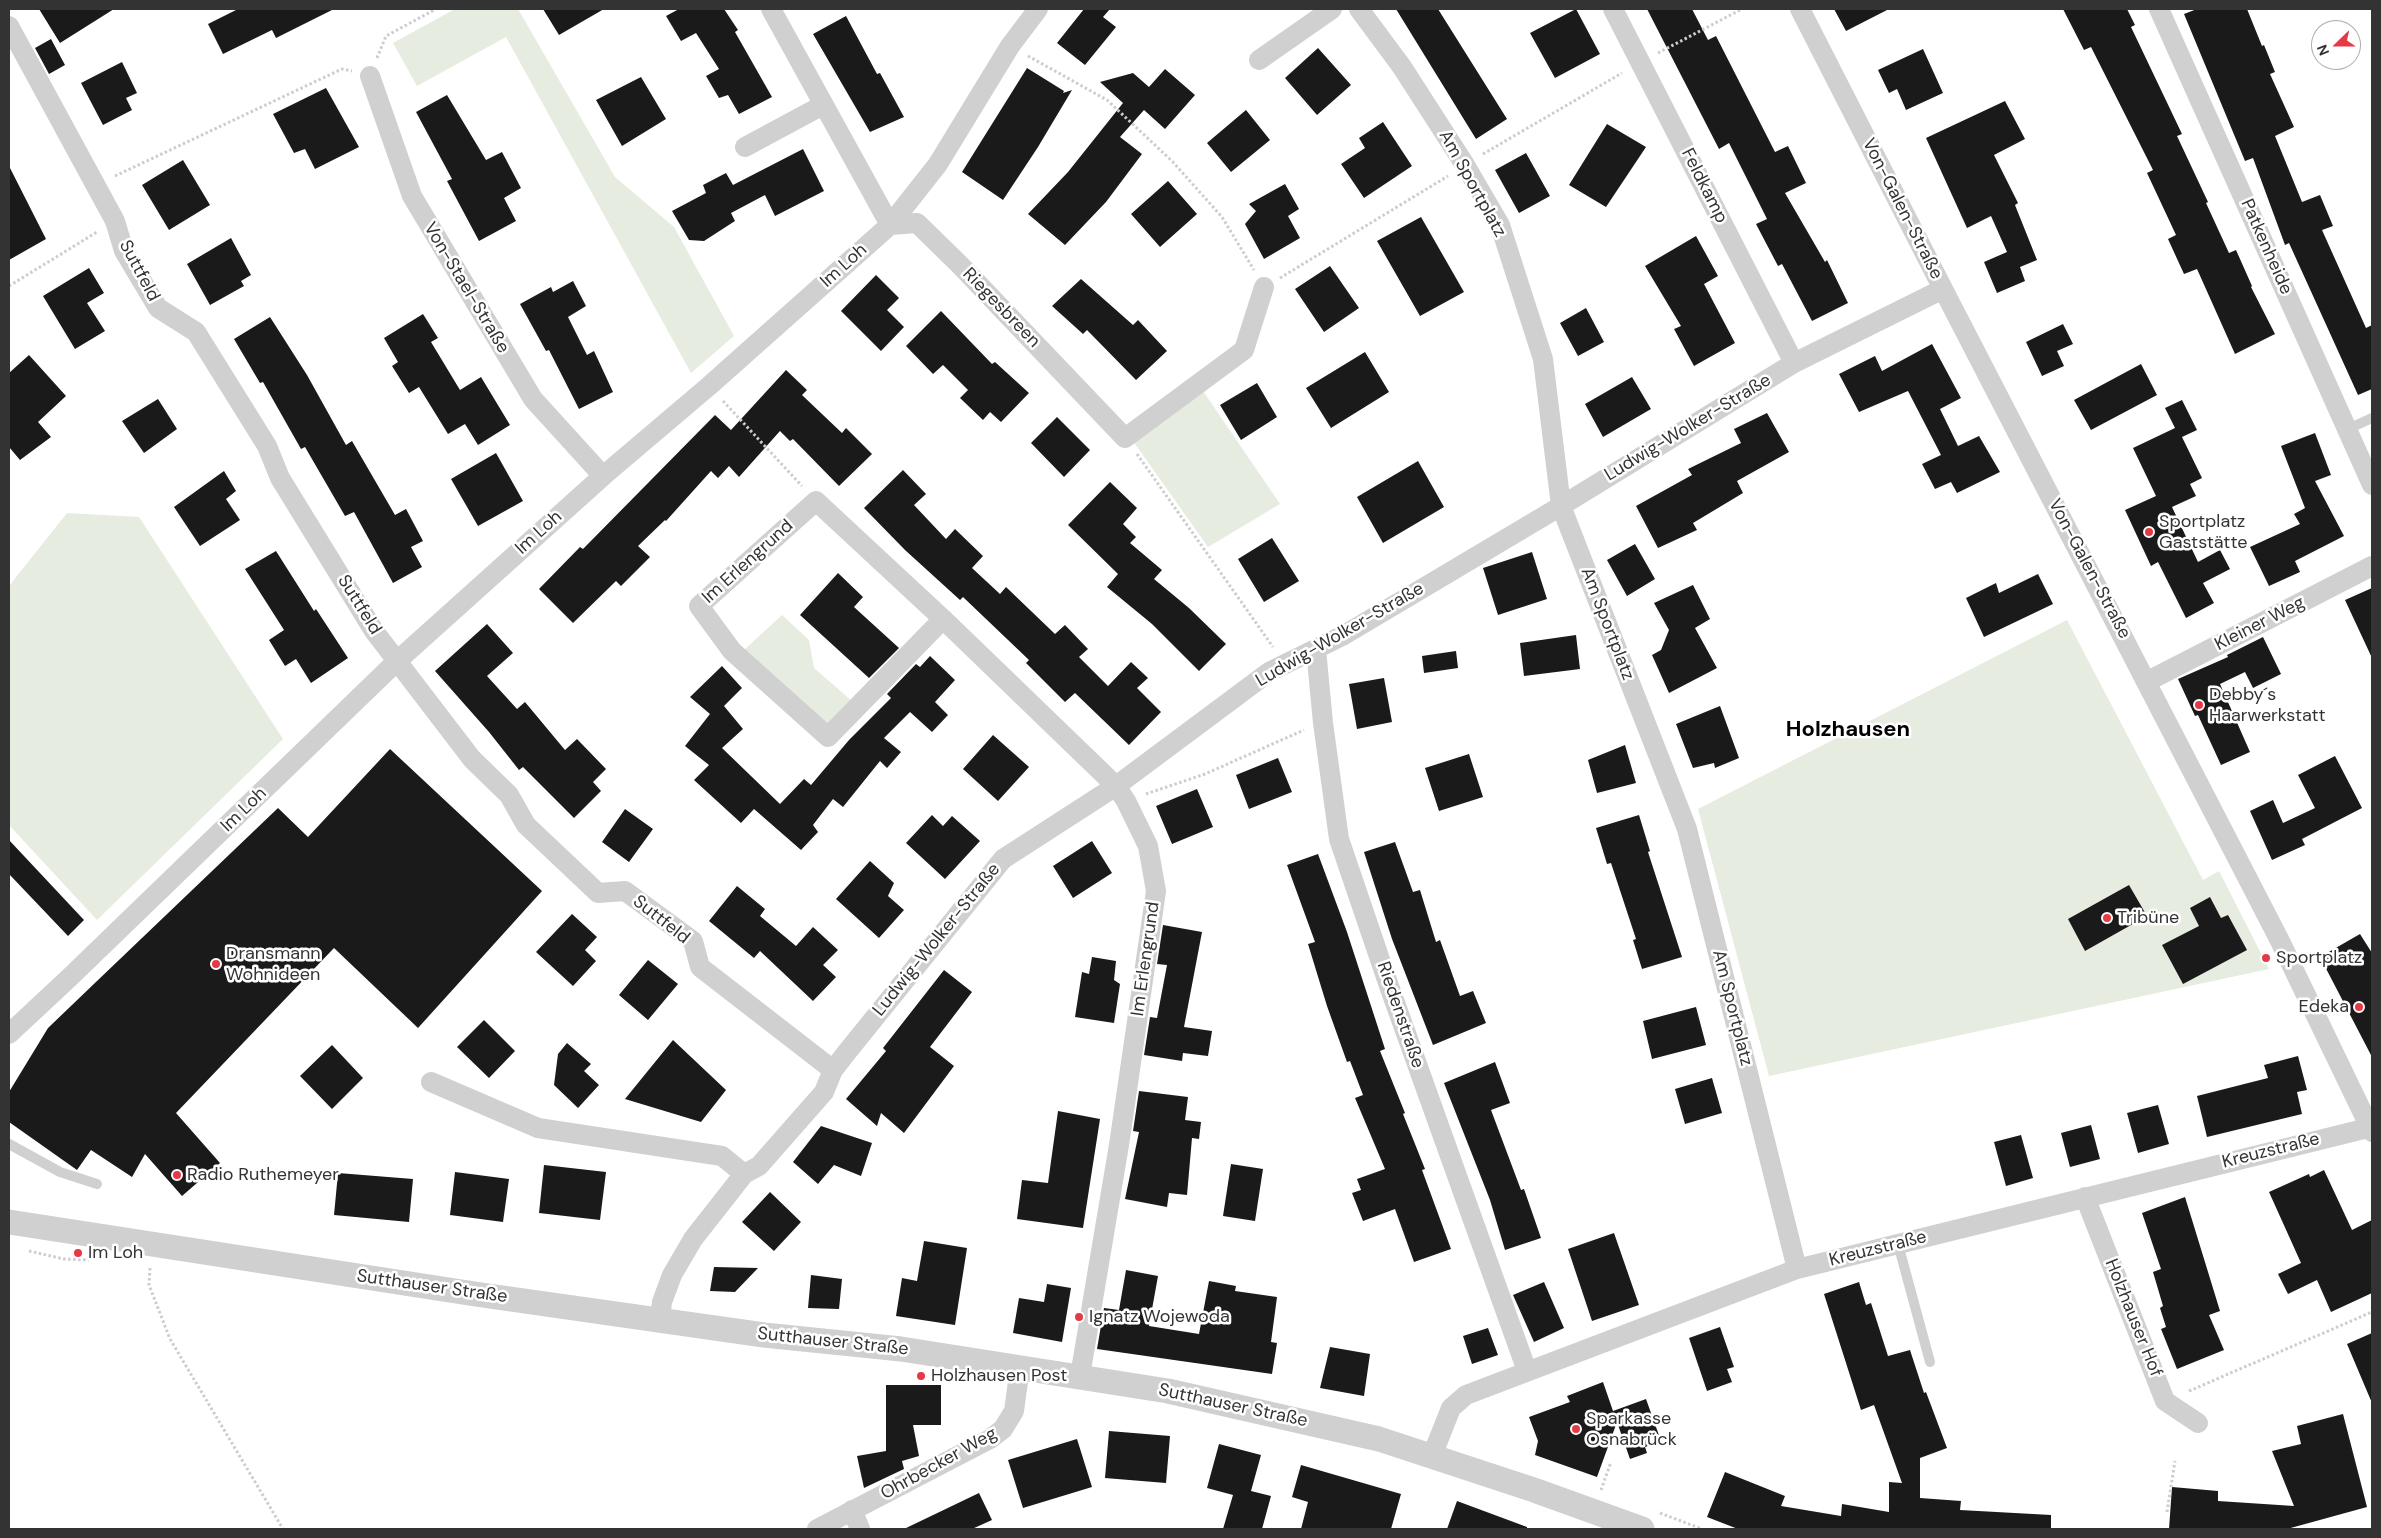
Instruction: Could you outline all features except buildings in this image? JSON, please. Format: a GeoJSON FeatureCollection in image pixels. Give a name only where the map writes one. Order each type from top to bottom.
{"type":"FeatureCollection","features":[{"type":"Feature","properties":{"kind":"street"},"geometry":{"type":"LineString","coordinates":[[771,9],[822,105],[890,225]]}},
{"type":"Feature","properties":{"kind":"street","name":"Im Loh"},"geometry":{"type":"LineString","coordinates":[[9,1034],[70,978],[396,662],[603,476],[709,386],[890,225],[938,164],[1010,46],[1038,9]]}},
{"type":"Feature","properties":{"kind":"street"},"geometry":{"type":"LineString","coordinates":[[1259,60],[1332,9]]}},
{"type":"Feature","properties":{"kind":"street","name":"Am Sportplatz"},"geometry":{"type":"LineString","coordinates":[[1359,9],[1402,67],[1465,165],[1500,225],[1543,359],[1561,506],[1687,830],[1797,1269]]}},
{"type":"Feature","properties":{"kind":"street","name":"Feldkamp"},"geometry":{"type":"LineString","coordinates":[[1614,9],[1794,363]]}},
{"type":"Feature","properties":{"kind":"street","name":"Von-Galen-Straße"},"geometry":{"type":"LineString","coordinates":[[1800,9],[2286,950],[2372,1128]]}},
{"type":"Feature","properties":{"kind":"street","name":"Patkenheide"},"geometry":{"type":"LineString","coordinates":[[2159,9],[2372,485]]}},
{"type":"Feature","properties":{"kind":"street","name":"Suttfeld"},"geometry":{"type":"LineString","coordinates":[[9,26],[115,221],[124,251],[158,308],[196,332],[267,446],[284,486],[374,631],[472,759],[509,796],[526,825],[598,893],[625,891],[693,941],[700,967],[833,1070]]}},
{"type":"Feature","properties":{"kind":"street","name":"Von-Stael-Straße"},"geometry":{"type":"LineString","coordinates":[[370,76],[412,196],[533,398],[603,476]]}},
{"type":"Feature","properties":{"kind":"street"},"geometry":{"type":"LineString","coordinates":[[745,147],[822,105]]}},
{"type":"Feature","properties":{"kind":"street","name":"Riegesbreen"},"geometry":{"type":"LineString","coordinates":[[890,225],[917,223],[960,265],[1126,438]]}},
{"type":"Feature","properties":{"kind":"street"},"geometry":{"type":"LineString","coordinates":[[1126,438],[1244,350],[1264,287]]}},
{"type":"Feature","properties":{"kind":"street","name":"Ludwig-Wolker-Straße"},"geometry":{"type":"LineString","coordinates":[[660,1319],[662,1302],[672,1275],[693,1239],[744,1174],[759,1166],[824,1092],[833,1070],[1003,859],[1121,794],[1269,672],[1352,630],[1561,506],[1794,363],[1943,289]]}},
{"type":"Feature","properties":{"kind":"street","name":"Im Erlengrund"},"geometry":{"type":"LineString","coordinates":[[943,619],[828,737],[732,651],[699,606],[816,501],[943,619],[1121,794],[1148,846],[1156,891],[1119,1145],[1080,1376]]}},
{"type":"Feature","properties":{"kind":"street","name":"Kleiner Weg"},"geometry":{"type":"LineString","coordinates":[[2148,681],[2372,566]]}},
{"type":"Feature","properties":{"kind":"street","name":"Riedenstraße"},"geometry":{"type":"LineString","coordinates":[[1316,649],[1323,722],[1339,839],[1392,995],[1527,1370]]}},
{"type":"Feature","properties":{"kind":"street"},"geometry":{"type":"LineString","coordinates":[[431,1082],[538,1128],[722,1156],[744,1174]]}},
{"type":"Feature","properties":{"kind":"street","name":"Kreuzstraße"},"geometry":{"type":"LineString","coordinates":[[1432,1456],[1451,1408],[1466,1395],[1527,1370],[1797,1269],[2372,1128]]}},
{"type":"Feature","properties":{"kind":"street","name":"Holzhauser Hof"},"geometry":{"type":"LineString","coordinates":[[2085,1197],[2165,1401]]}},
{"type":"Feature","properties":{"kind":"street","name":"Sutthauser Straße"},"geometry":{"type":"LineString","coordinates":[[9,1222],[400,1283],[764,1335],[901,1349],[1168,1391],[1362,1435],[1432,1456],[1642,1529]]}},
{"type":"Feature","properties":{"kind":"street","name":"Ohrbecker Weg"},"geometry":{"type":"LineString","coordinates":[[817,1529],[990,1439],[1003,1428],[1014,1411],[1020,1367]]}},
{"type":"Feature","properties":{"kind":"street"},"geometry":{"type":"LineString","coordinates":[[2165,1401],[2198,1423]]}},
{"type":"Feature","properties":{"kind":"street"},"geometry":{"type":"LineString","coordinates":[[852,1510],[860,1529]]}},
{"type":"Feature","properties":{"kind":"lane"},"geometry":{"type":"LineString","coordinates":[[2348,429],[2372,418]]}},
{"type":"Feature","properties":{"kind":"lane"},"geometry":{"type":"LineString","coordinates":[[9,1144],[60,1172],[97,1184]]}},
{"type":"Feature","properties":{"kind":"lane"},"geometry":{"type":"LineString","coordinates":[[1898,1244],[1930,1362]]}},
{"type":"Feature","properties":{"kind":"path"},"geometry":{"type":"LineString","coordinates":[[96,185],[342,69],[370,76],[386,36],[436,9]]}},
{"type":"Feature","properties":{"kind":"path"},"geometry":{"type":"LineString","coordinates":[[1010,46],[1107,100],[1172,161],[1222,217],[1264,287],[1465,165],[1641,62],[1742,9]]}},
{"type":"Feature","properties":{"kind":"path"},"geometry":{"type":"LineString","coordinates":[[9,286],[115,221]]}},
{"type":"Feature","properties":{"kind":"path"},"geometry":{"type":"LineString","coordinates":[[709,386],[816,501]]}},
{"type":"Feature","properties":{"kind":"path"},"geometry":{"type":"LineString","coordinates":[[1126,438],[1285,664]]}},
{"type":"Feature","properties":{"kind":"path"},"geometry":{"type":"LineString","coordinates":[[1121,794],[1205,774],[1323,722]]}},
{"type":"Feature","properties":{"kind":"path"},"geometry":{"type":"LineString","coordinates":[[150,1264],[149,1285],[170,1339],[283,1529]]}},
{"type":"Feature","properties":{"kind":"path"},"geometry":{"type":"LineString","coordinates":[[2165,1401],[2372,1312]]}},
{"type":"Feature","properties":{"kind":"path"},"geometry":{"type":"LineString","coordinates":[[1601,1490],[1611,1462]]}},
{"type":"Feature","properties":{"kind":"path"},"geometry":{"type":"LineString","coordinates":[[2167,1512],[2171,1474],[2175,1462]]}},
{"type":"Feature","properties":{"kind":"shaded area"},"geometry":{"type":"Polygon","coordinates":[[[455,9],[518,9],[615,177],[674,227],[734,336],[691,373],[506,37],[417,86],[393,43],[455,9]]]}},
{"type":"Feature","properties":{"kind":"shaded area"},"geometry":{"type":"Polygon","coordinates":[[[1203,391],[1280,504],[1208,547],[1133,441],[1203,391]]]}},
{"type":"Feature","properties":{"kind":"shaded area"},"geometry":{"type":"Polygon","coordinates":[[[67,513],[139,517],[283,739],[97,920],[9,825],[9,586],[67,513]]]}},
{"type":"Feature","properties":{"kind":"shaded area"},"geometry":{"type":"Polygon","coordinates":[[[782,615],[809,640],[814,668],[852,701],[826,727],[744,650],[782,615]]]}},
{"type":"Feature","properties":{"kind":"shaded area"},"geometry":{"type":"Polygon","coordinates":[[[2067,620],[2203,880],[2219,871],[2269,969],[1769,1076],[1698,809],[2067,620]]]}},
{"type":"Feature","properties":{"kind":"place","name":"Sportplatz Gaststätte"},"geometry":{"type":"Point","coordinates":[2149,532]}},
{"type":"Feature","properties":{"kind":"place","name":"Debby´s Haarwerkstatt"},"geometry":{"type":"Point","coordinates":[2199,705]}},
{"type":"Feature","properties":{"kind":"place","name":"Tribüne"},"geometry":{"type":"Point","coordinates":[2107,918]}},
{"type":"Feature","properties":{"kind":"place","name":"Sportplatz"},"geometry":{"type":"Point","coordinates":[2266,958]}},
{"type":"Feature","properties":{"kind":"place","name":"Dransmann Wohnideen"},"geometry":{"type":"Point","coordinates":[216,964]}},
{"type":"Feature","properties":{"kind":"place","name":"Edeka"},"geometry":{"type":"Point","coordinates":[2359,1007]}},
{"type":"Feature","properties":{"kind":"place","name":"Radio Ruthemeyer"},"geometry":{"type":"Point","coordinates":[177,1175]}},
{"type":"Feature","properties":{"kind":"place","name":"Im Loh"},"geometry":{"type":"Point","coordinates":[78,1253]}},
{"type":"Feature","properties":{"kind":"place","name":"Ignatz Wojewoda"},"geometry":{"type":"Point","coordinates":[1079,1317]}},
{"type":"Feature","properties":{"kind":"place","name":"Holzhausen Post"},"geometry":{"type":"Point","coordinates":[921,1376]}},
{"type":"Feature","properties":{"kind":"place","name":"Sparkasse Osnabrück"},"geometry":{"type":"Point","coordinates":[1576,1429]}},
{"type":"Feature","properties":{"kind":"district","name":"Holzhausen"},"geometry":{"type":"Point","coordinates":[1848,730]}}]}
